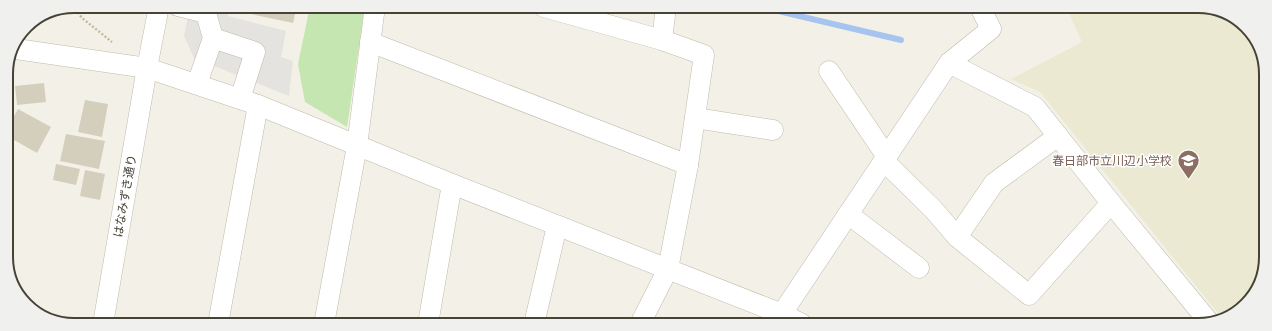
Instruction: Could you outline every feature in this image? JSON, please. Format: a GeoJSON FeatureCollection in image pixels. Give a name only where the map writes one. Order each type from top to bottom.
{"type":"FeatureCollection","features":[{"type":"Feature","properties":{"kind":"street","name":"はなみずき通り"},"geometry":{"type":"LineString","coordinates":[[108,318],[147,68],[158,13]]}},
{"type":"Feature","properties":{"kind":"street"},"geometry":{"type":"LineString","coordinates":[[196,84],[213,38],[206,13]]}},
{"type":"Feature","properties":{"kind":"street"},"geometry":{"type":"LineString","coordinates":[[325,318],[357,146],[374,13]]}},
{"type":"Feature","properties":{"kind":"street"},"geometry":{"type":"LineString","coordinates":[[575,13],[662,40],[704,55],[688,165],[668,269],[643,318]]}},
{"type":"Feature","properties":{"kind":"street"},"geometry":{"type":"LineString","coordinates":[[662,40],[665,13]]}},
{"type":"Feature","properties":{"kind":"street"},"geometry":{"type":"LineString","coordinates":[[779,318],[949,63],[991,29],[983,13]]}},
{"type":"Feature","properties":{"kind":"street"},"geometry":{"type":"LineString","coordinates":[[213,38],[255,52],[219,318]]}},
{"type":"Feature","properties":{"kind":"street"},"geometry":{"type":"LineString","coordinates":[[370,42],[688,165]]}},
{"type":"Feature","properties":{"kind":"street"},"geometry":{"type":"LineString","coordinates":[[18,49],[147,68],[249,102],[668,269],[776,318]]}},
{"type":"Feature","properties":{"kind":"street"},"geometry":{"type":"LineString","coordinates":[[949,63],[1035,107],[1111,203],[1205,318]]}},
{"type":"Feature","properties":{"kind":"street"},"geometry":{"type":"LineString","coordinates":[[829,71],[885,159],[934,209],[957,237],[1029,295],[1111,203]]}},
{"type":"Feature","properties":{"kind":"street"},"geometry":{"type":"LineString","coordinates":[[695,118],[773,130]]}},
{"type":"Feature","properties":{"kind":"street"},"geometry":{"type":"LineString","coordinates":[[957,237],[994,183],[1058,136]]}},
{"type":"Feature","properties":{"kind":"street"},"geometry":{"type":"LineString","coordinates":[[429,318],[452,184]]}},
{"type":"Feature","properties":{"kind":"street"},"geometry":{"type":"LineString","coordinates":[[848,214],[919,268]]}},
{"type":"Feature","properties":{"kind":"street"},"geometry":{"type":"LineString","coordinates":[[535,318],[557,226]]}},
{"type":"Feature","properties":{"kind":"path"},"geometry":{"type":"LineString","coordinates":[[78,13],[82,18],[117,46]]}},
{"type":"Feature","properties":{"kind":"shaded area"},"geometry":{"type":"Polygon","coordinates":[[[189,13],[228,13],[228,16],[286,31],[281,57],[293,61],[289,96],[194,58],[184,36],[189,13]]]}},
{"type":"Feature","properties":{"kind":"shaded area","name":"春日部市立川辺小学校"},"geometry":{"type":"Polygon","coordinates":[[[1069,13],[1210,14],[1225,19],[1235,26],[1251,44],[1256,54],[1259,74],[1259,257],[1256,277],[1251,288],[1232,308],[1219,314],[1040,92],[1011,79],[1082,42],[1069,13]]]}},
{"type":"Feature","properties":{"kind":"green space"},"geometry":{"type":"Polygon","coordinates":[[[309,13],[364,13],[347,127],[305,102],[298,64],[309,13]]]}},
{"type":"Feature","properties":{"kind":"building"},"geometry":{"type":"Polygon","coordinates":[[[246,13],[295,13],[293,23],[246,13]]]}},
{"type":"Feature","properties":{"kind":"building"},"geometry":{"type":"Polygon","coordinates":[[[44,83],[46,102],[17,105],[15,86],[44,83]]]}},
{"type":"Feature","properties":{"kind":"building"},"geometry":{"type":"Polygon","coordinates":[[[85,100],[108,104],[102,137],[78,132],[85,100]]]}},
{"type":"Feature","properties":{"kind":"building"},"geometry":{"type":"Polygon","coordinates":[[[18,109],[51,127],[37,153],[13,139],[13,118],[18,109]]]}},
{"type":"Feature","properties":{"kind":"building"},"geometry":{"type":"Polygon","coordinates":[[[66,134],[105,141],[99,169],[60,161],[66,134]]]}},
{"type":"Feature","properties":{"kind":"building"},"geometry":{"type":"Polygon","coordinates":[[[56,164],[80,169],[76,185],[53,180],[56,164]]]}},
{"type":"Feature","properties":{"kind":"building"},"geometry":{"type":"Polygon","coordinates":[[[85,170],[105,174],[100,200],[80,196],[85,170]]]}},
{"type":"Feature","properties":{"kind":"waterway"},"geometry":{"type":"LineString","coordinates":[[786,13],[901,40]]}},
{"type":"Feature","properties":{"kind":"place","name":"春日部市立川辺小学校"},"geometry":{"type":"Point","coordinates":[1188,180]}}]}
